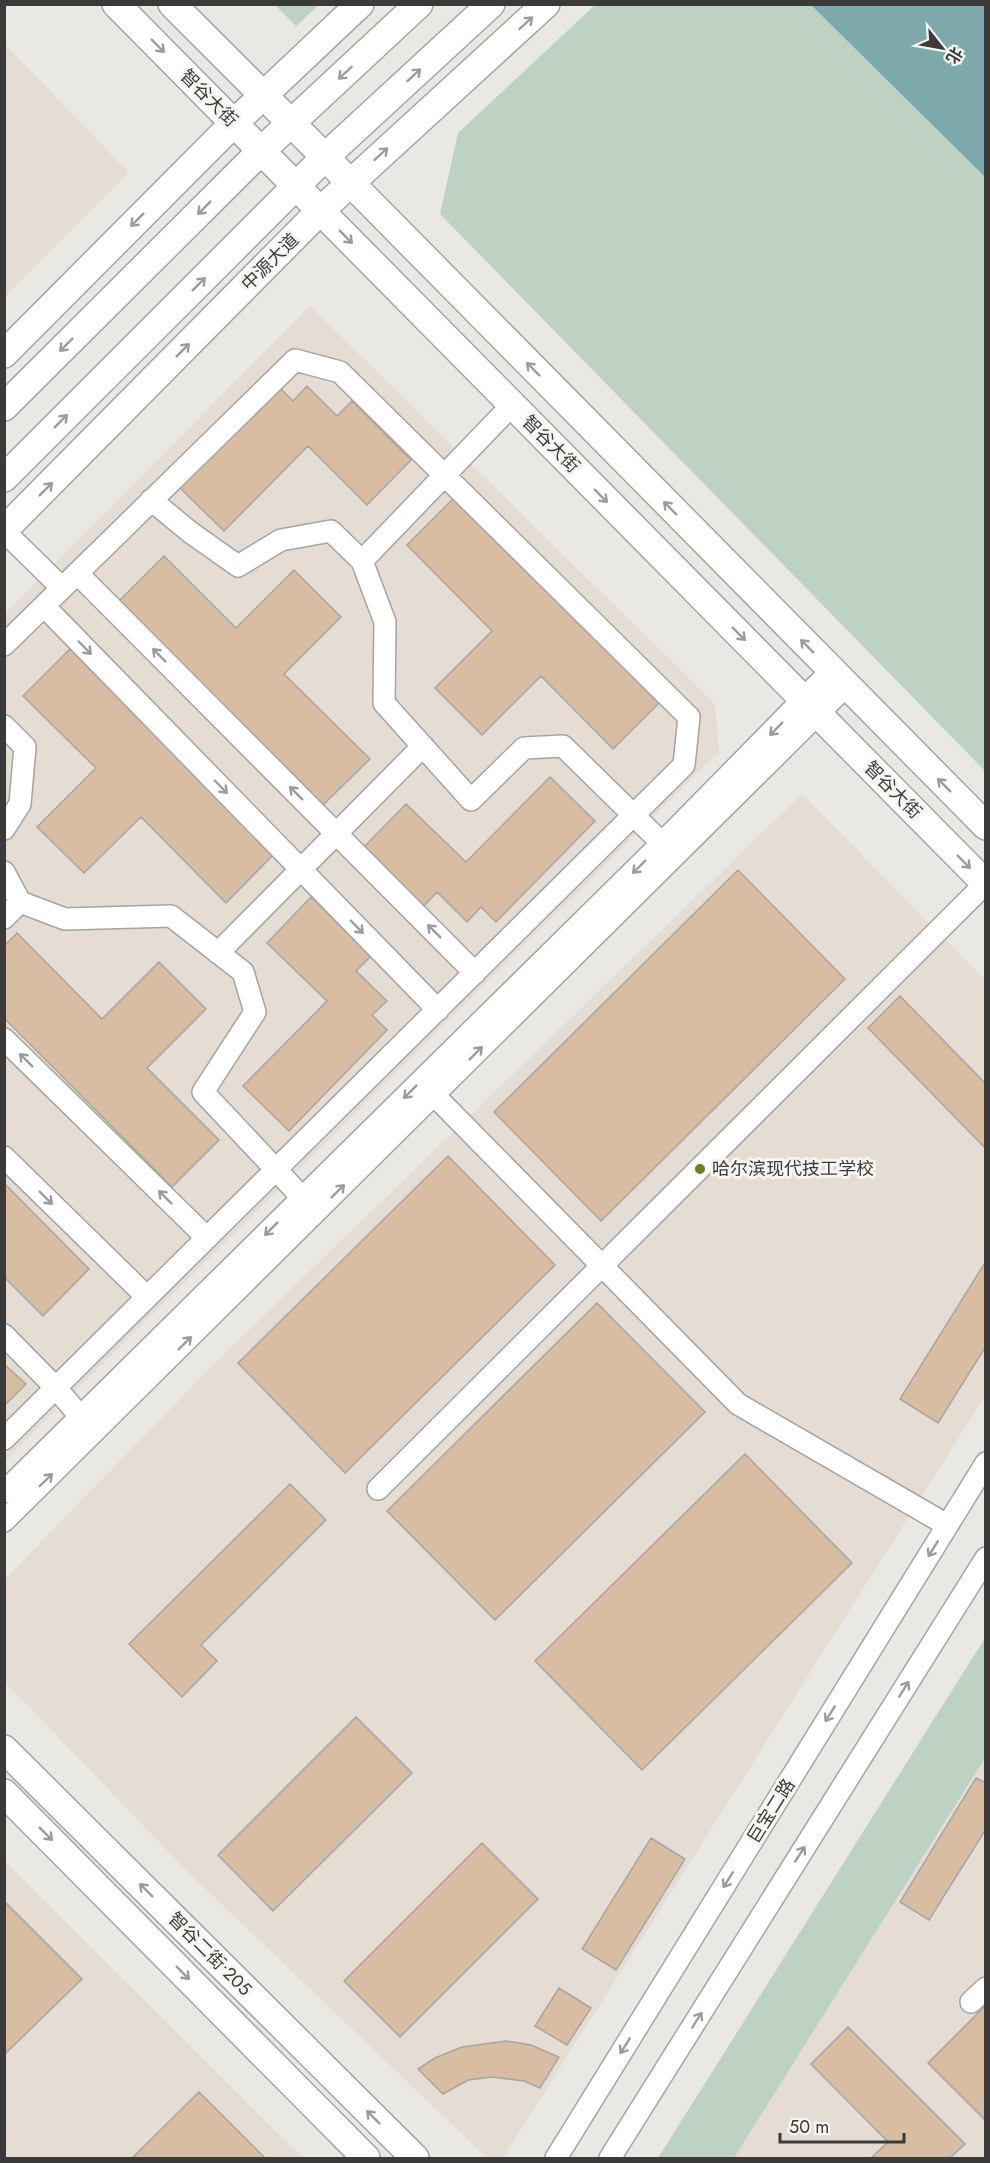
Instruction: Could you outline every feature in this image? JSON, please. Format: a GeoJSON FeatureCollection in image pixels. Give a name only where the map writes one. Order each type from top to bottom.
{"type":"FeatureCollection","features":[{"type":"Feature","properties":{"kind":"main road","name":"智谷大街"},"geometry":{"type":"LineString","coordinates":[[116,4],[985,884]]}},
{"type":"Feature","properties":{"kind":"main road"},"geometry":{"type":"LineString","coordinates":[[172,4],[986,826]]}},
{"type":"Feature","properties":{"kind":"main road"},"geometry":{"type":"LineString","coordinates":[[4,354],[234,123],[360,4]]}},
{"type":"Feature","properties":{"kind":"main road"},"geometry":{"type":"LineString","coordinates":[[4,407],[261,151],[419,4]]}},
{"type":"Feature","properties":{"kind":"main road","name":"中源大道"},"geometry":{"type":"LineString","coordinates":[[4,478],[297,188],[325,157],[491,4]]}},
{"type":"Feature","properties":{"kind":"main road","name":"中源大道"},"geometry":{"type":"LineString","coordinates":[[7,533],[320,211],[546,4]]}},
{"type":"Feature","properties":{"kind":"main road","name":"智谷二街•205"},"geometry":{"type":"LineString","coordinates":[[4,1749],[415,2158]]}},
{"type":"Feature","properties":{"kind":"main road","name":"智谷二街•205"},"geometry":{"type":"LineString","coordinates":[[4,1793],[366,2158]]}},
{"type":"Feature","properties":{"kind":"street"},"geometry":{"type":"LineString","coordinates":[[4,645],[295,360],[340,372],[689,717],[684,765],[4,1439]]}},
{"type":"Feature","properties":{"kind":"street"},"geometry":{"type":"LineString","coordinates":[[362,561],[512,405]]}},
{"type":"Feature","properties":{"kind":"street"},"geometry":{"type":"LineString","coordinates":[[151,500],[190,532],[238,566],[281,540],[331,531],[362,561],[385,622],[384,703],[471,800],[524,748],[563,746],[668,850]]}},
{"type":"Feature","properties":{"kind":"street"},"geometry":{"type":"LineString","coordinates":[[7,533],[62,588]]}},
{"type":"Feature","properties":{"kind":"street"},"geometry":{"type":"LineString","coordinates":[[77,573],[475,973]]}},
{"type":"Feature","properties":{"kind":"street"},"geometry":{"type":"LineString","coordinates":[[44,606],[438,1010]]}},
{"type":"Feature","properties":{"kind":"street"},"geometry":{"type":"LineString","coordinates":[[4,1521],[87,1425],[839,679]]}},
{"type":"Feature","properties":{"kind":"street"},"geometry":{"type":"LineString","coordinates":[[4,726],[25,747],[20,804],[4,829]]}},
{"type":"Feature","properties":{"kind":"street"},"geometry":{"type":"LineString","coordinates":[[218,953],[423,746]]}},
{"type":"Feature","properties":{"kind":"street"},"geometry":{"type":"LineString","coordinates":[[310,1205],[434,1095],[668,850]]}},
{"type":"Feature","properties":{"kind":"street"},"geometry":{"type":"LineString","coordinates":[[4,872],[20,902],[65,919],[171,916],[243,972],[255,1012],[203,1092],[310,1205]]}},
{"type":"Feature","properties":{"kind":"street"},"geometry":{"type":"LineString","coordinates":[[378,1489],[985,884]]}},
{"type":"Feature","properties":{"kind":"street"},"geometry":{"type":"LineString","coordinates":[[4,918],[20,902]]}},
{"type":"Feature","properties":{"kind":"street"},"geometry":{"type":"LineString","coordinates":[[4,1039],[207,1238]]}},
{"type":"Feature","properties":{"kind":"street"},"geometry":{"type":"LineString","coordinates":[[434,1095],[738,1404],[947,1525]]}},
{"type":"Feature","properties":{"kind":"street"},"geometry":{"type":"LineString","coordinates":[[4,1157],[147,1298]]}},
{"type":"Feature","properties":{"kind":"street"},"geometry":{"type":"LineString","coordinates":[[4,1335],[56,1388],[87,1425]]}},
{"type":"Feature","properties":{"kind":"street"},"geometry":{"type":"LineString","coordinates":[[4,1492],[87,1425]]}},
{"type":"Feature","properties":{"kind":"street","name":"巨宝二路"},"geometry":{"type":"LineString","coordinates":[[556,2158],[986,1463]]}},
{"type":"Feature","properties":{"kind":"street"},"geometry":{"type":"LineString","coordinates":[[610,2158],[986,1558]]}},
{"type":"Feature","properties":{"kind":"shaded area"},"geometry":{"type":"Polygon","coordinates":[[[5,44],[129,173],[5,297],[5,44]]]}},
{"type":"Feature","properties":{"kind":"shaded area"},"geometry":{"type":"Polygon","coordinates":[[[310,306],[715,704],[719,752],[5,1461],[5,614],[310,306]]]}},
{"type":"Feature","properties":{"kind":"shaded area","name":"哈尔滨现代技工学校"},"geometry":{"type":"Polygon","coordinates":[[[802,794],[985,980],[985,1396],[503,2158],[487,2158],[190,1874],[5,1682],[5,1579],[219,1359],[802,794]]]}},
{"type":"Feature","properties":{"kind":"shaded area"},"geometry":{"type":"Polygon","coordinates":[[[985,1758],[985,2158],[734,2158],[838,1993],[985,1758]]]}},
{"type":"Feature","properties":{"kind":"shaded area"},"geometry":{"type":"Polygon","coordinates":[[[5,1861],[303,2158],[5,2158],[5,1861]]]}},
{"type":"Feature","properties":{"kind":"green space"},"geometry":{"type":"Polygon","coordinates":[[[275,5],[319,5],[296,26],[275,5]]]}},
{"type":"Feature","properties":{"kind":"green space"},"geometry":{"type":"Polygon","coordinates":[[[595,5],[811,5],[985,177],[985,771],[440,214],[458,133],[595,5]]]}},
{"type":"Feature","properties":{"kind":"green space"},"geometry":{"type":"Polygon","coordinates":[[[985,1638],[985,1758],[734,2158],[658,2158],[985,1638]]]}},
{"type":"Feature","properties":{"kind":"water"},"geometry":{"type":"Polygon","coordinates":[[[811,5],[985,5],[985,177],[811,5]]]}},
{"type":"Feature","properties":{"kind":"building"},"geometry":{"type":"Polygon","coordinates":[[[278,386],[293,401],[307,386],[337,416],[352,401],[411,460],[367,505],[308,446],[224,531],[179,487],[278,386]]]}},
{"type":"Feature","properties":{"kind":"building"},"geometry":{"type":"Polygon","coordinates":[[[455,497],[660,702],[613,749],[541,676],[482,735],[435,688],[492,631],[407,545],[455,497]]]}},
{"type":"Feature","properties":{"kind":"building"},"geometry":{"type":"Polygon","coordinates":[[[164,556],[236,628],[294,570],[341,617],[284,674],[370,759],[321,807],[117,603],[164,556]]]}},
{"type":"Feature","properties":{"kind":"building"},"geometry":{"type":"Polygon","coordinates":[[[70,649],[274,854],[226,903],[141,817],[84,873],[37,827],[96,768],[23,696],[70,649]]]}},
{"type":"Feature","properties":{"kind":"building"},"geometry":{"type":"Polygon","coordinates":[[[550,777],[595,821],[496,922],[481,907],[467,922],[437,892],[422,908],[362,849],[406,804],[466,862],[550,777]]]}},
{"type":"Feature","properties":{"kind":"building"},"geometry":{"type":"Polygon","coordinates":[[[738,870],[845,979],[601,1221],[494,1112],[738,870]]]}},
{"type":"Feature","properties":{"kind":"building"},"geometry":{"type":"Polygon","coordinates":[[[311,897],[371,956],[356,971],[387,1001],[372,1015],[387,1030],[289,1131],[243,1086],[327,1001],[267,943],[311,897]]]}},
{"type":"Feature","properties":{"kind":"building"},"geometry":{"type":"Polygon","coordinates":[[[17,933],[102,1019],[159,962],[206,1009],[147,1068],[219,1140],[172,1187],[4,1018],[4,946],[17,933]]]}},
{"type":"Feature","properties":{"kind":"building"},"geometry":{"type":"Polygon","coordinates":[[[900,996],[986,1084],[986,1149],[868,1028],[900,996]]]}},
{"type":"Feature","properties":{"kind":"building"},"geometry":{"type":"Polygon","coordinates":[[[448,1156],[555,1265],[345,1473],[238,1363],[448,1156]]]}},
{"type":"Feature","properties":{"kind":"building"},"geometry":{"type":"Polygon","coordinates":[[[4,1183],[89,1269],[43,1316],[4,1277],[4,1183]]]}},
{"type":"Feature","properties":{"kind":"building"},"geometry":{"type":"Polygon","coordinates":[[[986,1261],[986,1346],[938,1423],[900,1399],[986,1261]]]}},
{"type":"Feature","properties":{"kind":"building"},"geometry":{"type":"Polygon","coordinates":[[[597,1303],[705,1412],[495,1620],[387,1511],[597,1303]]]}},
{"type":"Feature","properties":{"kind":"building"},"geometry":{"type":"Polygon","coordinates":[[[4,1364],[26,1384],[4,1406],[4,1364]]]}},
{"type":"Feature","properties":{"kind":"building"},"geometry":{"type":"Polygon","coordinates":[[[745,1454],[852,1563],[642,1770],[535,1661],[745,1454]]]}},
{"type":"Feature","properties":{"kind":"building"},"geometry":{"type":"Polygon","coordinates":[[[290,1484],[326,1520],[201,1645],[217,1661],[182,1697],[129,1644],[290,1484]]]}},
{"type":"Feature","properties":{"kind":"building"},"geometry":{"type":"Polygon","coordinates":[[[356,1717],[412,1773],[273,1911],[218,1855],[356,1717]]]}},
{"type":"Feature","properties":{"kind":"building"},"geometry":{"type":"Polygon","coordinates":[[[976,1778],[986,1783],[986,1829],[929,1920],[900,1902],[976,1778]]]}},
{"type":"Feature","properties":{"kind":"building"},"geometry":{"type":"Polygon","coordinates":[[[651,1838],[685,1859],[616,1970],[582,1949],[651,1838]]]}},
{"type":"Feature","properties":{"kind":"building"},"geometry":{"type":"Polygon","coordinates":[[[482,1843],[538,1899],[400,2037],[344,1981],[482,1843]]]}},
{"type":"Feature","properties":{"kind":"building"},"geometry":{"type":"Polygon","coordinates":[[[4,1901],[82,1979],[4,2055],[4,1901]]]}},
{"type":"Feature","properties":{"kind":"building"},"geometry":{"type":"Polygon","coordinates":[[[559,1988],[591,2008],[567,2045],[535,2026],[559,1988]]]}},
{"type":"Feature","properties":{"kind":"building"},"geometry":{"type":"Polygon","coordinates":[[[986,2005],[986,2121],[928,2063],[986,2005]]]}},
{"type":"Feature","properties":{"kind":"building"},"geometry":{"type":"Polygon","coordinates":[[[848,2027],[965,2144],[950,2158],[871,2158],[888,2142],[811,2064],[848,2027]]]}},
{"type":"Feature","properties":{"kind":"building"},"geometry":{"type":"Polygon","coordinates":[[[506,2041],[531,2045],[559,2057],[540,2088],[524,2081],[492,2077],[468,2080],[443,2094],[418,2069],[435,2058],[462,2047],[506,2041]]]}},
{"type":"Feature","properties":{"kind":"building"},"geometry":{"type":"Polygon","coordinates":[[[199,2092],[265,2158],[132,2158],[199,2092]]]}},
{"type":"Feature","properties":{"kind":"place","name":"哈尔滨现代技工学校"},"geometry":{"type":"Point","coordinates":[700,1169]}}]}
